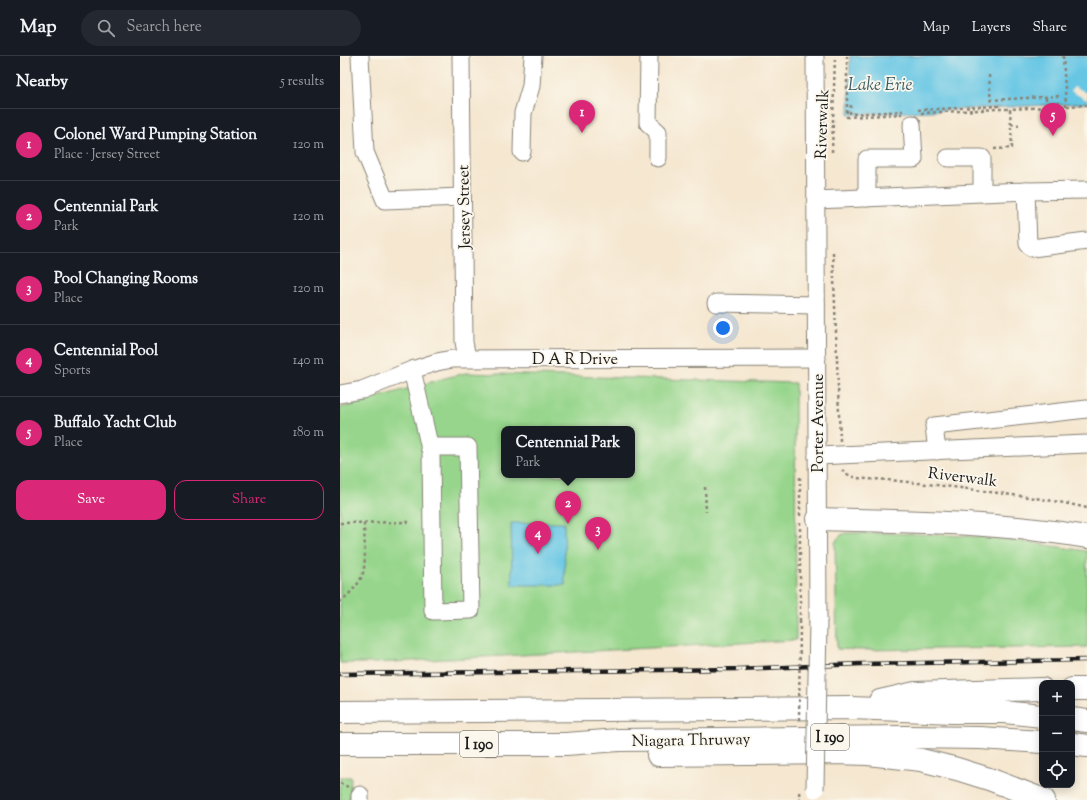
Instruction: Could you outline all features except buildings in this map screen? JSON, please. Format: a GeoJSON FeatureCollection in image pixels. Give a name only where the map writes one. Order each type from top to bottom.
{"type":"FeatureCollection","features":[{"type":"Feature","properties":{"kind":"highway"},"geometry":{"type":"LineString","coordinates":[[818,519],[910,520],[992,525],[1087,537]]}},
{"type":"Feature","properties":{"kind":"highway"},"geometry":{"type":"LineString","coordinates":[[851,708],[915,694],[1039,689]]}},
{"type":"Feature","properties":{"kind":"highway"},"geometry":{"type":"LineString","coordinates":[[1075,689],[1087,689]]}},
{"type":"Feature","properties":{"kind":"highway","name":"Niagara Thruway"},"geometry":{"type":"LineString","coordinates":[[340,712],[851,708],[953,712],[1004,712],[1039,716]]}},
{"type":"Feature","properties":{"kind":"highway"},"geometry":{"type":"LineString","coordinates":[[1075,719],[1087,721]]}},
{"type":"Feature","properties":{"kind":"highway","name":"Niagara Thruway"},"geometry":{"type":"LineString","coordinates":[[340,744],[566,744],[618,740],[898,737],[980,738],[1039,742]]}},
{"type":"Feature","properties":{"kind":"highway"},"geometry":{"type":"LineString","coordinates":[[566,744],[617,755],[868,754],[921,760],[989,779],[1044,800]]}},
{"type":"Feature","properties":{"kind":"highway"},"geometry":{"type":"LineString","coordinates":[[1075,744],[1087,746]]}},
{"type":"Feature","properties":{"kind":"street"},"geometry":{"type":"LineString","coordinates":[[360,56],[365,152],[385,200],[462,197]]}},
{"type":"Feature","properties":{"kind":"street","name":"Jersey Street"},"geometry":{"type":"LineString","coordinates":[[461,56],[464,342],[467,358]]}},
{"type":"Feature","properties":{"kind":"street"},"geometry":{"type":"LineString","coordinates":[[522,152],[524,113],[531,86],[533,56]]}},
{"type":"Feature","properties":{"kind":"street"},"geometry":{"type":"LineString","coordinates":[[649,56],[648,122],[658,132],[658,158]]}},
{"type":"Feature","properties":{"kind":"street","name":"Porter Avenue"},"geometry":{"type":"LineString","coordinates":[[815,56],[818,519],[817,796]]}},
{"type":"Feature","properties":{"kind":"street"},"geometry":{"type":"LineString","coordinates":[[867,198],[867,159],[914,159],[912,117]]}},
{"type":"Feature","properties":{"kind":"street"},"geometry":{"type":"LineString","coordinates":[[948,158],[982,158],[982,193]]}},
{"type":"Feature","properties":{"kind":"street"},"geometry":{"type":"LineString","coordinates":[[816,200],[1026,191],[1087,190]]}},
{"type":"Feature","properties":{"kind":"street"},"geometry":{"type":"LineString","coordinates":[[1026,191],[1028,244],[1032,248],[1087,241]]}},
{"type":"Feature","properties":{"kind":"street"},"geometry":{"type":"LineString","coordinates":[[716,303],[816,305]]}},
{"type":"Feature","properties":{"kind":"street","name":"D A R Drive"},"geometry":{"type":"LineString","coordinates":[[340,394],[362,390],[412,370],[452,359],[817,358]]}},
{"type":"Feature","properties":{"kind":"street"},"geometry":{"type":"LineString","coordinates":[[412,370],[429,447],[431,453],[433,611],[471,610],[468,447],[429,447]]}},
{"type":"Feature","properties":{"kind":"street"},"geometry":{"type":"LineString","coordinates":[[937,451],[934,426],[1087,409]]}},
{"type":"Feature","properties":{"kind":"street"},"geometry":{"type":"LineString","coordinates":[[817,456],[1087,444]]}},
{"type":"Feature","properties":{"kind":"path","name":"Riverwalk"},"geometry":{"type":"LineString","coordinates":[[832,155],[835,56]]}},
{"type":"Feature","properties":{"kind":"path"},"geometry":{"type":"LineString","coordinates":[[847,56],[847,117],[912,117],[998,109],[1087,105]]}},
{"type":"Feature","properties":{"kind":"path"},"geometry":{"type":"LineString","coordinates":[[1063,56],[1066,106]]}},
{"type":"Feature","properties":{"kind":"path"},"geometry":{"type":"LineString","coordinates":[[989,75],[990,100],[992,106],[998,106],[998,109]]}},
{"type":"Feature","properties":{"kind":"path"},"geometry":{"type":"LineString","coordinates":[[990,100],[1060,96]]}},
{"type":"Feature","properties":{"kind":"path"},"geometry":{"type":"LineString","coordinates":[[1046,97],[1046,104],[1059,103],[1060,106]]}},
{"type":"Feature","properties":{"kind":"path"},"geometry":{"type":"LineString","coordinates":[[993,149],[1012,148],[1010,109]]}},
{"type":"Feature","properties":{"kind":"path"},"geometry":{"type":"LineString","coordinates":[[1011,124],[1019,124]]}},
{"type":"Feature","properties":{"kind":"path"},"geometry":{"type":"LineString","coordinates":[[833,252],[841,446]]}},
{"type":"Feature","properties":{"kind":"path","name":"Riverwalk"},"geometry":{"type":"LineString","coordinates":[[841,466],[842,470],[847,475],[856,478],[967,488],[1067,503],[1087,508]]}},
{"type":"Feature","properties":{"kind":"path"},"geometry":{"type":"LineString","coordinates":[[799,720],[800,474]]}},
{"type":"Feature","properties":{"kind":"path"},"geometry":{"type":"LineString","coordinates":[[705,487],[706,512]]}},
{"type":"Feature","properties":{"kind":"path"},"geometry":{"type":"LineString","coordinates":[[340,523],[410,522]]}},
{"type":"Feature","properties":{"kind":"path"},"geometry":{"type":"LineString","coordinates":[[340,602],[358,584],[365,568],[364,523]]}},
{"type":"Feature","properties":{"kind":"green space"},"geometry":{"type":"Polygon","coordinates":[[[466,373],[795,383],[796,640],[374,663],[340,663],[340,408],[466,373]]]}},
{"type":"Feature","properties":{"kind":"green space"},"geometry":{"type":"Polygon","coordinates":[[[847,533],[981,537],[1021,541],[1087,551],[1087,647],[837,649],[835,543],[840,536],[847,533]]]}},
{"type":"Feature","properties":{"kind":"green space"},"geometry":{"type":"Polygon","coordinates":[[[340,777],[351,777],[349,800],[340,800],[340,777]]]}},
{"type":"Feature","properties":{"kind":"water","name":"Lake Erie"},"geometry":{"type":"Polygon","coordinates":[[[850,56],[1087,56],[1087,103],[849,115],[850,56]]]}},
{"type":"Feature","properties":{"kind":"water"},"geometry":{"type":"Polygon","coordinates":[[[511,523],[564,523],[565,585],[512,585],[511,523]]]}},
{"type":"Feature","properties":{"kind":"pier"},"geometry":{"type":"Polygon","coordinates":[[[1074,86],[1087,93],[1087,100],[1071,91],[1074,86]]]}},
{"type":"Feature","properties":{"kind":"railway"},"geometry":{"type":"LineString","coordinates":[[340,674],[737,669],[861,664],[1087,660]]}},
{"type":"Feature","properties":{"kind":"place","name":"Colonel Ward Pumping Station"},"geometry":{"type":"Point","coordinates":[582,133]}},
{"type":"Feature","properties":{"kind":"place","name":"Buffalo Yacht Club"},"geometry":{"type":"Point","coordinates":[1053,136]}},
{"type":"Feature","properties":{"kind":"place","name":"Centennial Park"},"geometry":{"type":"Point","coordinates":[568,524]}},
{"type":"Feature","properties":{"kind":"place","name":"Pool Changing Rooms"},"geometry":{"type":"Point","coordinates":[598,550]}},
{"type":"Feature","properties":{"kind":"place","name":"Centennial Pool"},"geometry":{"type":"Point","coordinates":[538,554]}}]}
